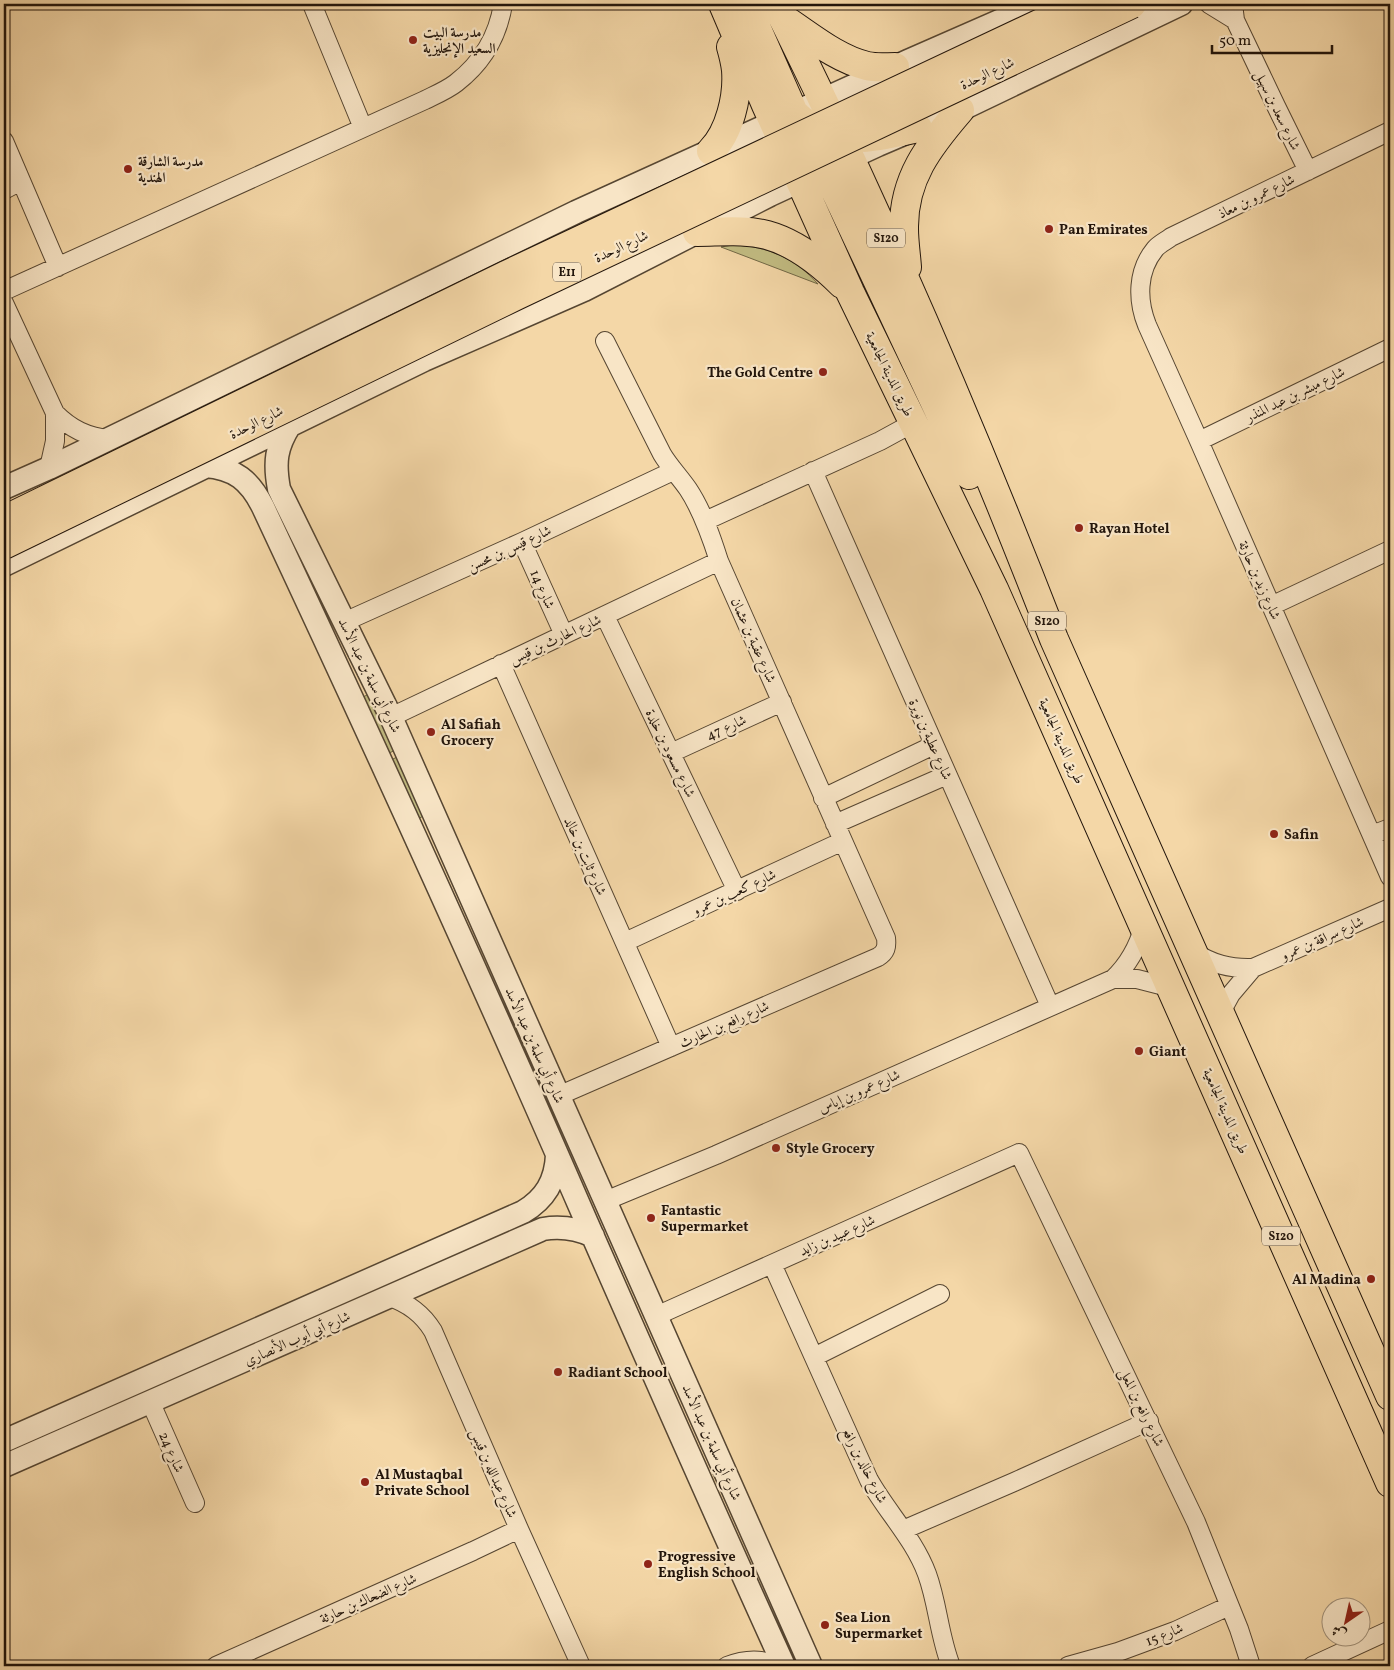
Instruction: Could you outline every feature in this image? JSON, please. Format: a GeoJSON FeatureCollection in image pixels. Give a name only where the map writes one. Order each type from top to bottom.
{"type":"FeatureCollection","features":[{"type":"Feature","properties":{"kind":"main road","name":"طريق المدينة الجامعية"},"geometry":{"type":"LineString","coordinates":[[722,4],[784,117],[800,181],[850,292],[994,589],[1390,1483]]}},
{"type":"Feature","properties":{"kind":"main road"},"geometry":{"type":"LineString","coordinates":[[711,151],[718,143],[731,113],[736,83],[736,68],[722,4]]}},
{"type":"Feature","properties":{"kind":"main road"},"geometry":{"type":"LineString","coordinates":[[746,4],[784,117],[784,126],[804,140],[819,159],[976,490],[991,511],[1010,529]]}},
{"type":"Feature","properties":{"kind":"main road","name":"شارع الوحدة"},"geometry":{"type":"LineString","coordinates":[[4,520],[506,275],[1081,4]]}},
{"type":"Feature","properties":{"kind":"main road","name":"شارع الوحدة"},"geometry":{"type":"LineString","coordinates":[[4,544],[516,296],[1132,4]]}},
{"type":"Feature","properties":{"kind":"main road"},"geometry":{"type":"LineString","coordinates":[[780,11],[827,47],[855,62],[868,66],[895,67]]}},
{"type":"Feature","properties":{"kind":"main road","name":"S120"},"geometry":{"type":"LineString","coordinates":[[780,11],[909,288],[1054,639],[1390,1396]]}},
{"type":"Feature","properties":{"kind":"main road"},"geometry":{"type":"LineString","coordinates":[[909,288],[904,229],[908,192],[931,144],[960,110]]}},
{"type":"Feature","properties":{"kind":"main road"},"geometry":{"type":"LineString","coordinates":[[784,117],[804,122],[828,135],[845,148],[875,137],[918,128]]}},
{"type":"Feature","properties":{"kind":"main road"},"geometry":{"type":"LineString","coordinates":[[697,232],[768,235],[792,246],[813,259],[850,292]]}},
{"type":"Feature","properties":{"kind":"street"},"geometry":{"type":"LineString","coordinates":[[312,4],[363,128]]}},
{"type":"Feature","properties":{"kind":"street"},"geometry":{"type":"LineString","coordinates":[[4,291],[425,100],[455,84],[475,66],[490,45],[500,20],[503,4]]}},
{"type":"Feature","properties":{"kind":"street"},"geometry":{"type":"LineString","coordinates":[[4,488],[110,439],[568,216],[1038,4]]}},
{"type":"Feature","properties":{"kind":"street"},"geometry":{"type":"LineString","coordinates":[[918,128],[960,110],[1182,4]]}},
{"type":"Feature","properties":{"kind":"street","name":"شارع سعد بن سهيل"},"geometry":{"type":"LineString","coordinates":[[1210,4],[1234,12],[1308,172]]}},
{"type":"Feature","properties":{"kind":"street","name":"شارع عمرو بن معاذ"},"geometry":{"type":"LineString","coordinates":[[1141,280],[1146,262],[1156,247],[1171,237],[1390,131]]}},
{"type":"Feature","properties":{"kind":"street"},"geometry":{"type":"LineString","coordinates":[[4,141],[58,267]]}},
{"type":"Feature","properties":{"kind":"street"},"geometry":{"type":"LineString","coordinates":[[4,565],[424,360],[584,290],[697,232],[825,170],[845,148]]}},
{"type":"Feature","properties":{"kind":"street"},"geometry":{"type":"LineString","coordinates":[[4,190],[21,181]]}},
{"type":"Feature","properties":{"kind":"street","name":"شارع زيد بن حارثة"},"geometry":{"type":"LineString","coordinates":[[1141,280],[1140,300],[1142,313],[1390,877]]}},
{"type":"Feature","properties":{"kind":"street"},"geometry":{"type":"LineString","coordinates":[[4,303],[55,413],[64,422],[85,434],[97,438],[110,439]]}},
{"type":"Feature","properties":{"kind":"street","name":"شارع عقبة بن عثمان"},"geometry":{"type":"LineString","coordinates":[[605,341],[662,454],[688,489],[704,521],[719,561],[886,938],[886,947]]}},
{"type":"Feature","properties":{"kind":"street","name":"شارع مبشر بن عبد المنذر"},"geometry":{"type":"LineString","coordinates":[[1199,441],[1390,348]]}},
{"type":"Feature","properties":{"kind":"street"},"geometry":{"type":"LineString","coordinates":[[49,468],[56,441],[55,413]]}},
{"type":"Feature","properties":{"kind":"street"},"geometry":{"type":"LineString","coordinates":[[704,521],[914,423]]}},
{"type":"Feature","properties":{"kind":"street","name":"شارع أبي سلمة بن عبد الأسد"},"geometry":{"type":"LineString","coordinates":[[290,425],[281,439],[276,455],[275,472],[279,488],[391,717],[811,1666]]}},
{"type":"Feature","properties":{"kind":"street","name":"شارع أبي سلمة بن عبد الأسد"},"geometry":{"type":"LineString","coordinates":[[205,466],[219,467],[234,473],[256,493],[415,836],[720,1526],[784,1666]]}},
{"type":"Feature","properties":{"kind":"street","name":"شارع قيس بن محسن"},"geometry":{"type":"LineString","coordinates":[[344,622],[522,542],[673,471]]}},
{"type":"Feature","properties":{"kind":"street","name":"شارع عطية بن نويرة"},"geometry":{"type":"LineString","coordinates":[[813,471],[1050,1006]]}},
{"type":"Feature","properties":{"kind":"street","name":"شارع 14"},"geometry":{"type":"LineString","coordinates":[[522,542],[564,635]]}},
{"type":"Feature","properties":{"kind":"street"},"geometry":{"type":"LineString","coordinates":[[1271,606],[1390,550]]}},
{"type":"Feature","properties":{"kind":"street","name":"شارع الحارث بن قيس"},"geometry":{"type":"LineString","coordinates":[[391,717],[719,561]]}},
{"type":"Feature","properties":{"kind":"street"},"geometry":{"type":"LineString","coordinates":[[306,598],[315,596],[324,599],[344,622]]}},
{"type":"Feature","properties":{"kind":"street","name":"شارع مسعود بن خلدة"},"geometry":{"type":"LineString","coordinates":[[606,616],[737,891]]}},
{"type":"Feature","properties":{"kind":"street","name":"شارع ثابت بن خالد"},"geometry":{"type":"LineString","coordinates":[[501,664],[671,1047]]}},
{"type":"Feature","properties":{"kind":"street","name":"شارع 47"},"geometry":{"type":"LineString","coordinates":[[671,752],[782,702]]}},
{"type":"Feature","properties":{"kind":"street"},"geometry":{"type":"LineString","coordinates":[[823,798],[934,745]]}},
{"type":"Feature","properties":{"kind":"street"},"geometry":{"type":"LineString","coordinates":[[835,824],[947,775]]}},
{"type":"Feature","properties":{"kind":"street"},"geometry":{"type":"LineString","coordinates":[[1372,835],[1390,828]]}},
{"type":"Feature","properties":{"kind":"street","name":"شارع كعب بن عمرو"},"geometry":{"type":"LineString","coordinates":[[624,942],[843,842]]}},
{"type":"Feature","properties":{"kind":"street","name":"شارع سراقة بن عمرو"},"geometry":{"type":"LineString","coordinates":[[1192,951],[1210,962],[1221,966],[1242,969],[1253,968],[1390,908]]}},
{"type":"Feature","properties":{"kind":"street","name":"شارع عمرو بن إياس"},"geometry":{"type":"LineString","coordinates":[[1113,980],[1133,955],[1144,926]]}},
{"type":"Feature","properties":{"kind":"street","name":"شارع رافع بن الحارث"},"geometry":{"type":"LineString","coordinates":[[558,1096],[878,957],[885,952],[886,947]]}},
{"type":"Feature","properties":{"kind":"street","name":"شارع سراقة بن عمرو"},"geometry":{"type":"LineString","coordinates":[[1220,1014],[1231,994],[1253,968]]}},
{"type":"Feature","properties":{"kind":"street","name":"شارع عمرو بن إياس"},"geometry":{"type":"LineString","coordinates":[[605,1201],[713,1156],[1050,1006],[1113,980],[1137,979],[1172,988]]}},
{"type":"Feature","properties":{"kind":"street","name":"شارع عبيد بن زايد"},"geometry":{"type":"LineString","coordinates":[[656,1316],[1018,1153]]}},
{"type":"Feature","properties":{"kind":"street","name":"شارع رافع بن المعلى"},"geometry":{"type":"LineString","coordinates":[[1018,1153],[1149,1421],[1196,1522],[1252,1666]]}},
{"type":"Feature","properties":{"kind":"street","name":"شارع أبي أيوب الأنصاري"},"geometry":{"type":"LineString","coordinates":[[4,1440],[523,1212],[541,1198],[553,1178],[556,1167],[556,1155]]}},
{"type":"Feature","properties":{"kind":"street","name":"شارع أبي أيوب الأنصاري"},"geometry":{"type":"LineString","coordinates":[[4,1466],[543,1229],[574,1228],[593,1236]]}},
{"type":"Feature","properties":{"kind":"street"},"geometry":{"type":"LineString","coordinates":[[367,1306],[376,1295],[388,1286],[429,1269],[436,1258],[436,1250]]}},
{"type":"Feature","properties":{"kind":"street","name":"شارع خالد بن رافع"},"geometry":{"type":"LineString","coordinates":[[772,1264],[869,1480],[882,1502],[917,1550],[927,1573],[943,1643],[951,1666]]}},
{"type":"Feature","properties":{"kind":"street"},"geometry":{"type":"LineString","coordinates":[[814,1356],[940,1294]]}},
{"type":"Feature","properties":{"kind":"street","name":"شارع عبدالله بن قيس"},"geometry":{"type":"LineString","coordinates":[[389,1297],[414,1309],[433,1331],[581,1666]]}},
{"type":"Feature","properties":{"kind":"street","name":"شارع 24"},"geometry":{"type":"LineString","coordinates":[[150,1401],[195,1502]]}},
{"type":"Feature","properties":{"kind":"street"},"geometry":{"type":"LineString","coordinates":[[903,1530],[1149,1421]]}},
{"type":"Feature","properties":{"kind":"street","name":"شارع الضحاك بن حارثة"},"geometry":{"type":"LineString","coordinates":[[216,1666],[519,1529]]}},
{"type":"Feature","properties":{"kind":"street","name":"شارع 15"},"geometry":{"type":"LineString","coordinates":[[1068,1666],[1118,1652],[1175,1631],[1229,1606]]}},
{"type":"Feature","properties":{"kind":"street"},"geometry":{"type":"LineString","coordinates":[[1312,1666],[1390,1630]]}},
{"type":"Feature","properties":{"kind":"street"},"geometry":{"type":"LineString","coordinates":[[727,1666],[748,1660],[759,1660],[779,1666]]}},
{"type":"Feature","properties":{"kind":"shaded area"},"geometry":{"type":"Polygon","coordinates":[[[733,245],[757,248],[780,255],[800,267],[818,284],[721,247],[733,245]]]}},
{"type":"Feature","properties":{"kind":"shaded area"},"geometry":{"type":"Polygon","coordinates":[[[371,693],[396,750],[389,753],[363,697],[371,693]]]}},
{"type":"Feature","properties":{"kind":"shaded area"},"geometry":{"type":"Polygon","coordinates":[[[399,756],[425,815],[418,819],[391,760],[399,756]]]}},
{"type":"Feature","properties":{"kind":"place","name":"مدرسة البيت السعيد الإنجليزية"},"geometry":{"type":"Point","coordinates":[413,40]}},
{"type":"Feature","properties":{"kind":"place","name":"مدرسة الشارقة الهندية"},"geometry":{"type":"Point","coordinates":[128,169]}},
{"type":"Feature","properties":{"kind":"place","name":"Pan Emirates"},"geometry":{"type":"Point","coordinates":[1049,229]}},
{"type":"Feature","properties":{"kind":"place","name":"The Gold Centre"},"geometry":{"type":"Point","coordinates":[823,372]}},
{"type":"Feature","properties":{"kind":"place","name":"Rayan Hotel"},"geometry":{"type":"Point","coordinates":[1079,528]}},
{"type":"Feature","properties":{"kind":"place","name":"Al Safiah Grocery"},"geometry":{"type":"Point","coordinates":[431,732]}},
{"type":"Feature","properties":{"kind":"place","name":"Safin"},"geometry":{"type":"Point","coordinates":[1274,834]}},
{"type":"Feature","properties":{"kind":"place","name":"Giant"},"geometry":{"type":"Point","coordinates":[1139,1051]}},
{"type":"Feature","properties":{"kind":"place","name":"Style Grocery"},"geometry":{"type":"Point","coordinates":[776,1148]}},
{"type":"Feature","properties":{"kind":"place","name":"Fantastic Supermarket"},"geometry":{"type":"Point","coordinates":[651,1218]}},
{"type":"Feature","properties":{"kind":"place","name":"Al Madina"},"geometry":{"type":"Point","coordinates":[1371,1279]}},
{"type":"Feature","properties":{"kind":"place","name":"Radiant School"},"geometry":{"type":"Point","coordinates":[558,1372]}},
{"type":"Feature","properties":{"kind":"place","name":"Al Mustaqbal Private School"},"geometry":{"type":"Point","coordinates":[365,1482]}},
{"type":"Feature","properties":{"kind":"place","name":"Progressive English School"},"geometry":{"type":"Point","coordinates":[648,1564]}},
{"type":"Feature","properties":{"kind":"place","name":"Sea Lion Supermarket"},"geometry":{"type":"Point","coordinates":[825,1625]}}]}
